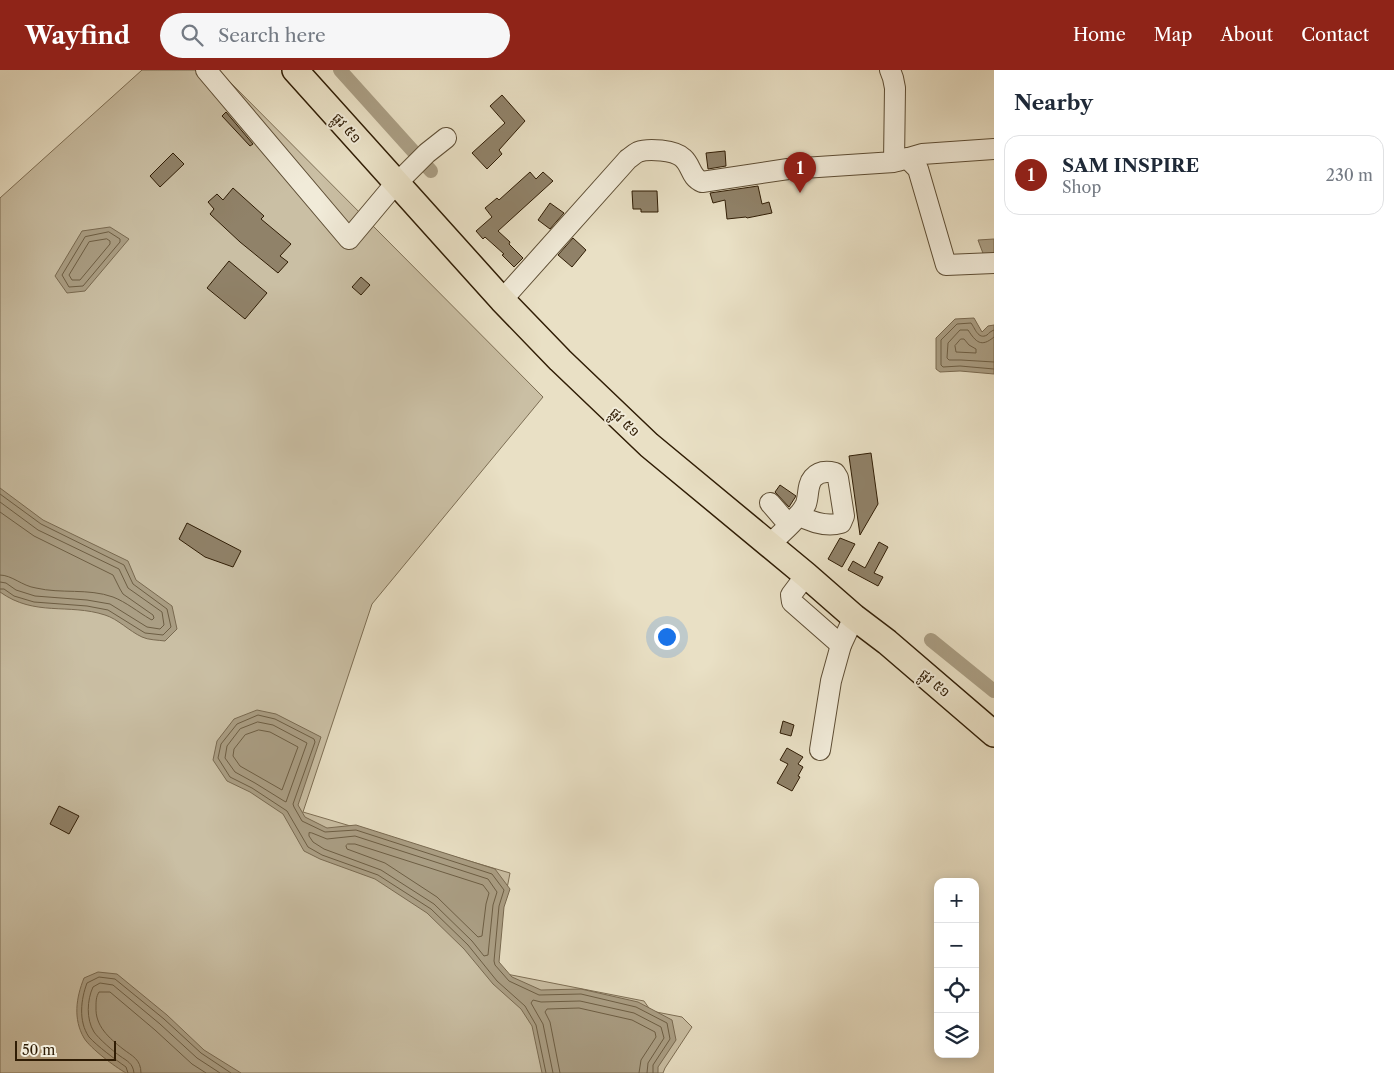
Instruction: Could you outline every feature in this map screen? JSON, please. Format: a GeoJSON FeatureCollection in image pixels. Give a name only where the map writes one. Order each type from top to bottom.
{"type":"FeatureCollection","features":[{"type":"Feature","properties":{"kind":"main road","name":"ផ្លូវ ៥១"},"geometry":{"type":"LineString","coordinates":[[295,70],[394,187],[560,360],[648,445],[769,545],[799,586],[847,633],[894,648],[994,734]]}},
{"type":"Feature","properties":{"kind":"street"},"geometry":{"type":"LineString","coordinates":[[206,70],[349,239],[394,187],[446,138]]}},
{"type":"Feature","properties":{"kind":"street"},"geometry":{"type":"LineString","coordinates":[[890,70],[895,88],[900,160]]}},
{"type":"Feature","properties":{"kind":"street"},"geometry":{"type":"LineString","coordinates":[[502,300],[628,159],[638,152],[660,150],[683,157],[695,178],[702,182],[788,169],[900,160],[922,154],[994,149]]}},
{"type":"Feature","properties":{"kind":"street"},"geometry":{"type":"LineString","coordinates":[[900,160],[918,169],[946,265],[994,263]]}},
{"type":"Feature","properties":{"kind":"street"},"geometry":{"type":"LineString","coordinates":[[769,545],[794,520],[770,503]]}},
{"type":"Feature","properties":{"kind":"street"},"geometry":{"type":"LineString","coordinates":[[820,750],[827,698],[847,633]]}},
{"type":"Feature","properties":{"kind":"shaded area"},"geometry":{"type":"Polygon","coordinates":[[[142,70],[218,70],[543,397],[372,604],[303,812],[510,873],[491,971],[644,1001],[651,1011],[682,1017],[692,1027],[663,1073],[0,1073],[0,198],[142,70]]]}},
{"type":"Feature","properties":{"kind":"water"},"geometry":{"type":"Polygon","coordinates":[[[110,227],[129,239],[85,291],[67,293],[55,276],[82,231],[110,227]]]}},
{"type":"Feature","properties":{"kind":"water"},"geometry":{"type":"Polygon","coordinates":[[[994,239],[994,266],[984,256],[978,240],[994,239]]]}},
{"type":"Feature","properties":{"kind":"water"},"geometry":{"type":"Polygon","coordinates":[[[974,318],[982,332],[988,326],[994,325],[994,374],[960,371],[940,372],[936,369],[936,338],[955,319],[974,318]]]}},
{"type":"Feature","properties":{"kind":"water"},"geometry":{"type":"Polygon","coordinates":[[[0,488],[43,520],[128,561],[136,580],[172,606],[177,629],[165,641],[147,639],[105,615],[78,610],[39,607],[13,600],[0,592],[0,488]]]}},
{"type":"Feature","properties":{"kind":"water"},"geometry":{"type":"Polygon","coordinates":[[[257,710],[276,714],[321,737],[298,805],[305,817],[327,828],[356,825],[495,869],[510,889],[504,907],[499,962],[512,977],[541,990],[581,989],[638,1002],[672,1020],[676,1040],[658,1067],[658,1073],[542,1073],[532,1026],[521,1009],[493,984],[464,949],[427,913],[375,879],[320,859],[304,851],[283,814],[250,792],[227,781],[213,760],[217,741],[234,719],[257,710]]]}},
{"type":"Feature","properties":{"kind":"water"},"geometry":{"type":"Polygon","coordinates":[[[98,972],[117,974],[167,1015],[204,1050],[241,1073],[126,1073],[116,1066],[87,1042],[78,1023],[79,993],[84,978],[98,972]]]}},
{"type":"Feature","properties":{"kind":"building"},"geometry":{"type":"Polygon","coordinates":[[[502,95],[525,121],[499,150],[502,154],[487,169],[472,153],[505,123],[490,106],[502,95]]]}},
{"type":"Feature","properties":{"kind":"building"},"geometry":{"type":"Polygon","coordinates":[[[226,112],[253,144],[250,146],[222,116],[226,112]]]}},
{"type":"Feature","properties":{"kind":"building"},"geometry":{"type":"Polygon","coordinates":[[[725,151],[726,166],[708,169],[706,153],[725,151]]]}},
{"type":"Feature","properties":{"kind":"building"},"geometry":{"type":"Polygon","coordinates":[[[173,153],[184,164],[160,187],[150,176],[173,153]]]}},
{"type":"Feature","properties":{"kind":"building"},"geometry":{"type":"Polygon","coordinates":[[[530,172],[536,179],[543,172],[553,181],[498,231],[523,258],[514,267],[502,255],[504,254],[485,237],[483,239],[476,231],[492,217],[485,208],[497,198],[499,200],[530,172]]]}},
{"type":"Feature","properties":{"kind":"building"},"geometry":{"type":"Polygon","coordinates":[[[758,186],[762,204],[769,202],[772,213],[747,218],[727,219],[725,200],[713,203],[710,193],[758,186]]]}},
{"type":"Feature","properties":{"kind":"building"},"geometry":{"type":"Polygon","coordinates":[[[233,188],[264,216],[261,219],[291,244],[280,256],[288,262],[278,273],[210,214],[214,209],[208,202],[217,194],[223,200],[233,188]]]}},
{"type":"Feature","properties":{"kind":"building"},"geometry":{"type":"Polygon","coordinates":[[[632,191],[657,191],[658,212],[641,212],[641,209],[633,209],[632,191]]]}},
{"type":"Feature","properties":{"kind":"building"},"geometry":{"type":"Polygon","coordinates":[[[550,203],[564,213],[550,229],[538,220],[550,203]]]}},
{"type":"Feature","properties":{"kind":"building"},"geometry":{"type":"Polygon","coordinates":[[[573,238],[586,250],[572,267],[558,255],[573,238]]]}},
{"type":"Feature","properties":{"kind":"building"},"geometry":{"type":"Polygon","coordinates":[[[229,261],[267,293],[245,319],[207,288],[229,261]]]}},
{"type":"Feature","properties":{"kind":"building"},"geometry":{"type":"Polygon","coordinates":[[[361,277],[370,285],[361,295],[352,287],[361,277]]]}},
{"type":"Feature","properties":{"kind":"building"},"geometry":{"type":"Polygon","coordinates":[[[871,453],[878,504],[860,535],[849,456],[871,453]]]}},
{"type":"Feature","properties":{"kind":"building"},"geometry":{"type":"Polygon","coordinates":[[[780,485],[796,496],[789,507],[775,492],[780,485]]]}},
{"type":"Feature","properties":{"kind":"building"},"geometry":{"type":"Polygon","coordinates":[[[187,523],[241,551],[233,567],[205,557],[179,539],[187,523]]]}},
{"type":"Feature","properties":{"kind":"building"},"geometry":{"type":"Polygon","coordinates":[[[840,538],[855,544],[842,567],[828,559],[840,538]]]}},
{"type":"Feature","properties":{"kind":"building"},"geometry":{"type":"Polygon","coordinates":[[[879,542],[888,547],[874,573],[883,577],[878,586],[848,570],[853,561],[865,568],[879,542]]]}},
{"type":"Feature","properties":{"kind":"building"},"geometry":{"type":"Polygon","coordinates":[[[783,721],[794,725],[791,736],[780,733],[783,721]]]}},
{"type":"Feature","properties":{"kind":"building"},"geometry":{"type":"Polygon","coordinates":[[[787,748],[803,757],[798,764],[803,767],[798,776],[800,777],[792,791],[777,783],[788,764],[780,760],[787,748]]]}},
{"type":"Feature","properties":{"kind":"building"},"geometry":{"type":"Polygon","coordinates":[[[59,806],[79,816],[69,834],[50,824],[59,806]]]}},
{"type":"Feature","properties":{"kind":"waterway"},"geometry":{"type":"LineString","coordinates":[[340,70],[431,171]]}},
{"type":"Feature","properties":{"kind":"waterway"},"geometry":{"type":"LineString","coordinates":[[931,640],[994,691]]}},
{"type":"Feature","properties":{"kind":"place","name":"SAM INSPIRE"},"geometry":{"type":"Point","coordinates":[800,193]}}]}
